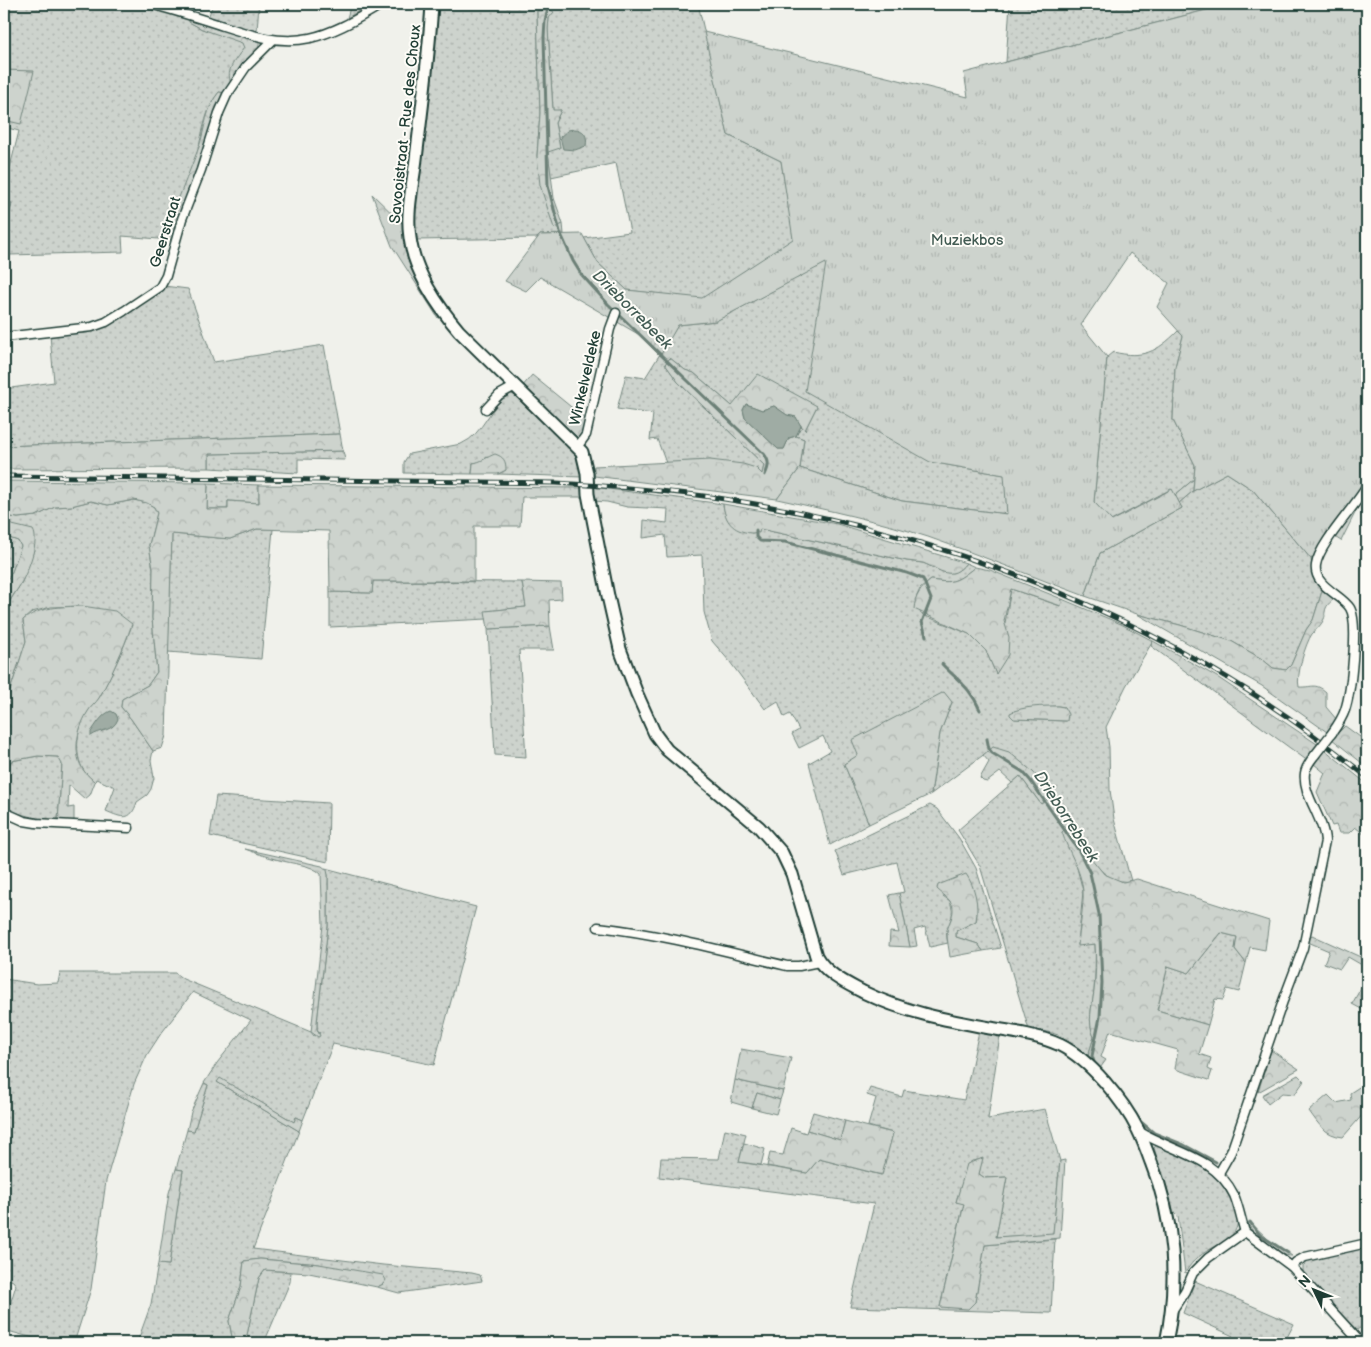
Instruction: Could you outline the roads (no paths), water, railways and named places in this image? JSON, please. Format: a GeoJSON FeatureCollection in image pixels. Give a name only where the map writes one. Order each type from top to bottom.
{"type":"FeatureCollection","features":[{"type":"Feature","properties":{"kind":"main road","name":"Savooistraat - Rue des Choux"},"geometry":{"type":"LineString","coordinates":[[432,4],[426,74],[410,208],[410,238],[415,258],[425,282],[446,317],[578,446],[585,457],[588,494],[616,635],[637,694],[654,734],[667,750],[759,827],[782,853],[792,874],[812,946],[819,962]]}},
{"type":"Feature","properties":{"kind":"main road"},"geometry":{"type":"LineString","coordinates":[[819,962],[851,986],[878,999],[909,1010],[934,1017],[1029,1035],[1058,1044],[1069,1050],[1104,1082],[1118,1099],[1139,1131],[1158,1179],[1168,1214],[1174,1281],[1166,1343]]}},
{"type":"Feature","properties":{"kind":"street"},"geometry":{"type":"LineString","coordinates":[[150,4],[273,40],[298,40],[321,34],[346,25],[383,4]]}},
{"type":"Feature","properties":{"kind":"street","name":"Geerstraat"},"geometry":{"type":"LineString","coordinates":[[4,337],[92,327],[106,322],[160,287],[166,276],[182,219],[227,95],[246,67],[273,40]]}},
{"type":"Feature","properties":{"kind":"street","name":"Winkelveldeke"},"geometry":{"type":"LineString","coordinates":[[578,446],[586,435],[610,329],[616,313]]}},
{"type":"Feature","properties":{"kind":"street"},"geometry":{"type":"LineString","coordinates":[[486,409],[499,395],[515,386]]}},
{"type":"Feature","properties":{"kind":"street"},"geometry":{"type":"LineString","coordinates":[[1219,1173],[1231,1152],[1303,948],[1325,841],[1322,824],[1308,791],[1305,773],[1315,755],[1342,719],[1349,691],[1354,640],[1353,615],[1346,603],[1318,578],[1316,565],[1321,550],[1367,486]]}},
{"type":"Feature","properties":{"kind":"street"},"geometry":{"type":"LineString","coordinates":[[4,812],[24,821],[36,823],[128,828]]}},
{"type":"Feature","properties":{"kind":"street"},"geometry":{"type":"LineString","coordinates":[[598,927],[686,941],[787,966],[800,966],[819,962]]}},
{"type":"Feature","properties":{"kind":"street"},"geometry":{"type":"LineString","coordinates":[[1139,1131],[1199,1159],[1219,1173],[1233,1194],[1246,1232],[1292,1267],[1361,1343]]}},
{"type":"Feature","properties":{"kind":"street"},"geometry":{"type":"LineString","coordinates":[[1171,1312],[1185,1291],[1193,1273],[1208,1258],[1246,1232]]}},
{"type":"Feature","properties":{"kind":"street"},"geometry":{"type":"LineString","coordinates":[[1292,1267],[1296,1262],[1305,1257],[1367,1243]]}},
{"type":"Feature","properties":{"kind":"waterway","name":"Drieborrebeek"},"geometry":{"type":"LineString","coordinates":[[549,4],[544,37],[548,186],[560,232],[573,261],[581,274],[608,304],[764,454],[768,464],[765,475]]}},
{"type":"Feature","properties":{"kind":"waterway","name":"Drieborrebeek"},"geometry":{"type":"LineString","coordinates":[[756,530],[756,537],[760,541],[785,542],[907,573],[923,579],[931,599],[922,622],[926,636]]}},
{"type":"Feature","properties":{"kind":"waterway","name":"Drieborrebeek"},"geometry":{"type":"LineString","coordinates":[[942,664],[968,690],[980,710]]}},
{"type":"Feature","properties":{"kind":"waterway","name":"Drieborrebeek"},"geometry":{"type":"LineString","coordinates":[[987,739],[992,753],[1023,772],[1030,780],[1079,851],[1090,873],[1099,914],[1102,983],[1100,1017],[1092,1056],[1095,1065]]}},
{"type":"Feature","properties":{"kind":"waterway","name":"Drieborrebeek"},"geometry":{"type":"LineString","coordinates":[[1109,1078],[1141,1122],[1154,1133],[1184,1145],[1216,1162]]}},
{"type":"Feature","properties":{"kind":"waterway","name":"Drieborrebeek"},"geometry":{"type":"LineString","coordinates":[[1250,1222],[1260,1235],[1288,1253]]}},
{"type":"Feature","properties":{"kind":"railway"},"geometry":{"type":"LineString","coordinates":[[4,476],[556,483],[698,495],[806,514],[893,535],[979,562],[1062,594],[1143,631],[1221,674],[1296,723],[1367,777]]}},
{"type":"Feature","properties":{"kind":"park label","name":"Muziekbos"},"geometry":{"type":"Point","coordinates":[967,240]}}]}
